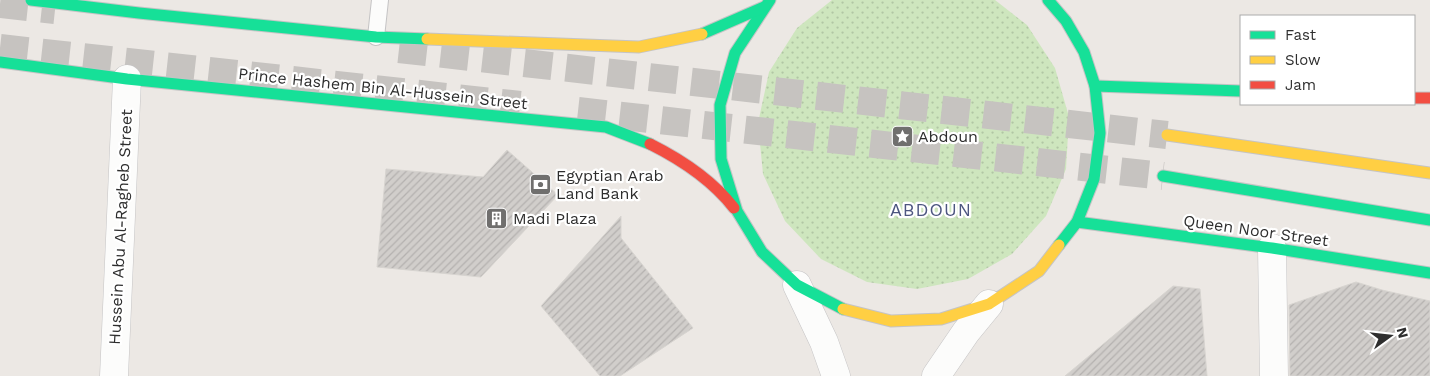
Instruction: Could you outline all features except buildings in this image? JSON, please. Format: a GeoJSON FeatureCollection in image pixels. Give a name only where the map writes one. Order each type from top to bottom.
{"type":"FeatureCollection","features":[{"type":"Feature","properties":{"kind":"main road"},"geometry":{"type":"LineString","coordinates":[[31,0],[140,7],[376,37],[639,47],[703,34],[767,3]]}},
{"type":"Feature","properties":{"kind":"main road"},"geometry":{"type":"LineString","coordinates":[[767,3],[735,53],[720,105],[721,159],[736,211],[762,252],[797,285],[842,309],[891,321],[941,319],[989,304],[1039,270],[1077,222],[1094,179],[1100,133],[1095,86],[1084,52],[1066,21],[1048,0]]}},
{"type":"Feature","properties":{"kind":"main road","name":"Prince Hashem Bin Al-Hussein Street"},"geometry":{"type":"LineString","coordinates":[[0,62],[127,79],[606,127],[656,146],[724,194],[736,211]]}},
{"type":"Feature","properties":{"kind":"main road"},"geometry":{"type":"LineString","coordinates":[[1095,86],[1240,92]]}},
{"type":"Feature","properties":{"kind":"main road"},"geometry":{"type":"LineString","coordinates":[[1415,98],[1430,98]]}},
{"type":"Feature","properties":{"kind":"main road"},"geometry":{"type":"LineString","coordinates":[[1167,135],[1430,173]]}},
{"type":"Feature","properties":{"kind":"main road"},"geometry":{"type":"LineString","coordinates":[[1163,176],[1430,220]]}},
{"type":"Feature","properties":{"kind":"main road","name":"Queen Noor Street"},"geometry":{"type":"LineString","coordinates":[[1077,222],[1272,248],[1430,273]]}},
{"type":"Feature","properties":{"kind":"street","name":"Hussein Abu Al-Ragheb Street"},"geometry":{"type":"LineString","coordinates":[[114,376],[127,79]]}},
{"type":"Feature","properties":{"kind":"street"},"geometry":{"type":"LineString","coordinates":[[1272,248],[1274,376]]}},
{"type":"Feature","properties":{"kind":"street"},"geometry":{"type":"LineString","coordinates":[[797,285],[824,342],[836,376]]}},
{"type":"Feature","properties":{"kind":"street"},"geometry":{"type":"LineString","coordinates":[[936,376],[966,332],[989,304]]}},
{"type":"Feature","properties":{"kind":"lane"},"geometry":{"type":"LineString","coordinates":[[376,37],[380,0]]}},
{"type":"Feature","properties":{"kind":"green space"},"geometry":{"type":"Polygon","coordinates":[[[832,0],[995,0],[1027,25],[1055,68],[1069,117],[1066,169],[1046,216],[1012,254],[968,279],[917,289],[867,282],[821,259],[785,221],[763,174],[758,123],[769,72],[797,28],[832,0]]]}},
{"type":"Feature","properties":{"kind":"tunnel"},"geometry":{"type":"LineString","coordinates":[[0,4],[55,10]]}},
{"type":"Feature","properties":{"kind":"tunnel"},"geometry":{"type":"LineString","coordinates":[[0,48],[520,105]]}},
{"type":"Feature","properties":{"kind":"tunnel"},"geometry":{"type":"LineString","coordinates":[[399,49],[1167,135]]}},
{"type":"Feature","properties":{"kind":"tunnel"},"geometry":{"type":"LineString","coordinates":[[578,111],[1163,176]]}},
{"type":"Feature","properties":{"kind":"traffic: fast"},"geometry":{"type":"LineString","coordinates":[[31,0],[376,37],[427,39]]}},
{"type":"Feature","properties":{"kind":"traffic: fast"},"geometry":{"type":"LineString","coordinates":[[770,0],[735,53],[720,105],[721,159],[737,211],[762,252],[797,285],[843,309]]}},
{"type":"Feature","properties":{"kind":"traffic: fast"},"geometry":{"type":"LineString","coordinates":[[1048,0],[1066,21],[1084,52],[1095,86],[1100,133],[1094,179],[1077,222],[1059,245]]}},
{"type":"Feature","properties":{"kind":"traffic: fast"},"geometry":{"type":"LineString","coordinates":[[702,34],[764,7]]}},
{"type":"Feature","properties":{"kind":"traffic: fast"},"geometry":{"type":"LineString","coordinates":[[0,62],[127,79],[606,127],[650,144]]}},
{"type":"Feature","properties":{"kind":"traffic: fast"},"geometry":{"type":"LineString","coordinates":[[1095,86],[1240,91]]}},
{"type":"Feature","properties":{"kind":"traffic: fast"},"geometry":{"type":"LineString","coordinates":[[1163,176],[1430,220]]}},
{"type":"Feature","properties":{"kind":"traffic: fast"},"geometry":{"type":"LineString","coordinates":[[1077,222],[1272,248],[1430,273]]}},
{"type":"Feature","properties":{"kind":"traffic: slow"},"geometry":{"type":"LineString","coordinates":[[427,39],[639,47],[702,34]]}},
{"type":"Feature","properties":{"kind":"traffic: slow"},"geometry":{"type":"LineString","coordinates":[[1167,135],[1430,173]]}},
{"type":"Feature","properties":{"kind":"traffic: slow"},"geometry":{"type":"LineString","coordinates":[[843,309],[891,321],[941,319],[989,304],[1039,271],[1059,245]]}},
{"type":"Feature","properties":{"kind":"traffic: jam"},"geometry":{"type":"LineString","coordinates":[[1415,98],[1430,98]]}},
{"type":"Feature","properties":{"kind":"traffic: jam"},"geometry":{"type":"LineString","coordinates":[[650,144],[673,157],[706,180],[734,208]]}},
{"type":"Feature","properties":{"kind":"place","name":"Abdoun"},"geometry":{"type":"Point","coordinates":[902,136]}},
{"type":"Feature","properties":{"kind":"place","name":"Egyptian Arab Land Bank"},"geometry":{"type":"Point","coordinates":[540,184]}},
{"type":"Feature","properties":{"kind":"place","name":"Madi Plaza"},"geometry":{"type":"Point","coordinates":[497,218]}},
{"type":"Feature","properties":{"kind":"district","name":"ABDOUN"},"geometry":{"type":"Point","coordinates":[931,210]}}]}
